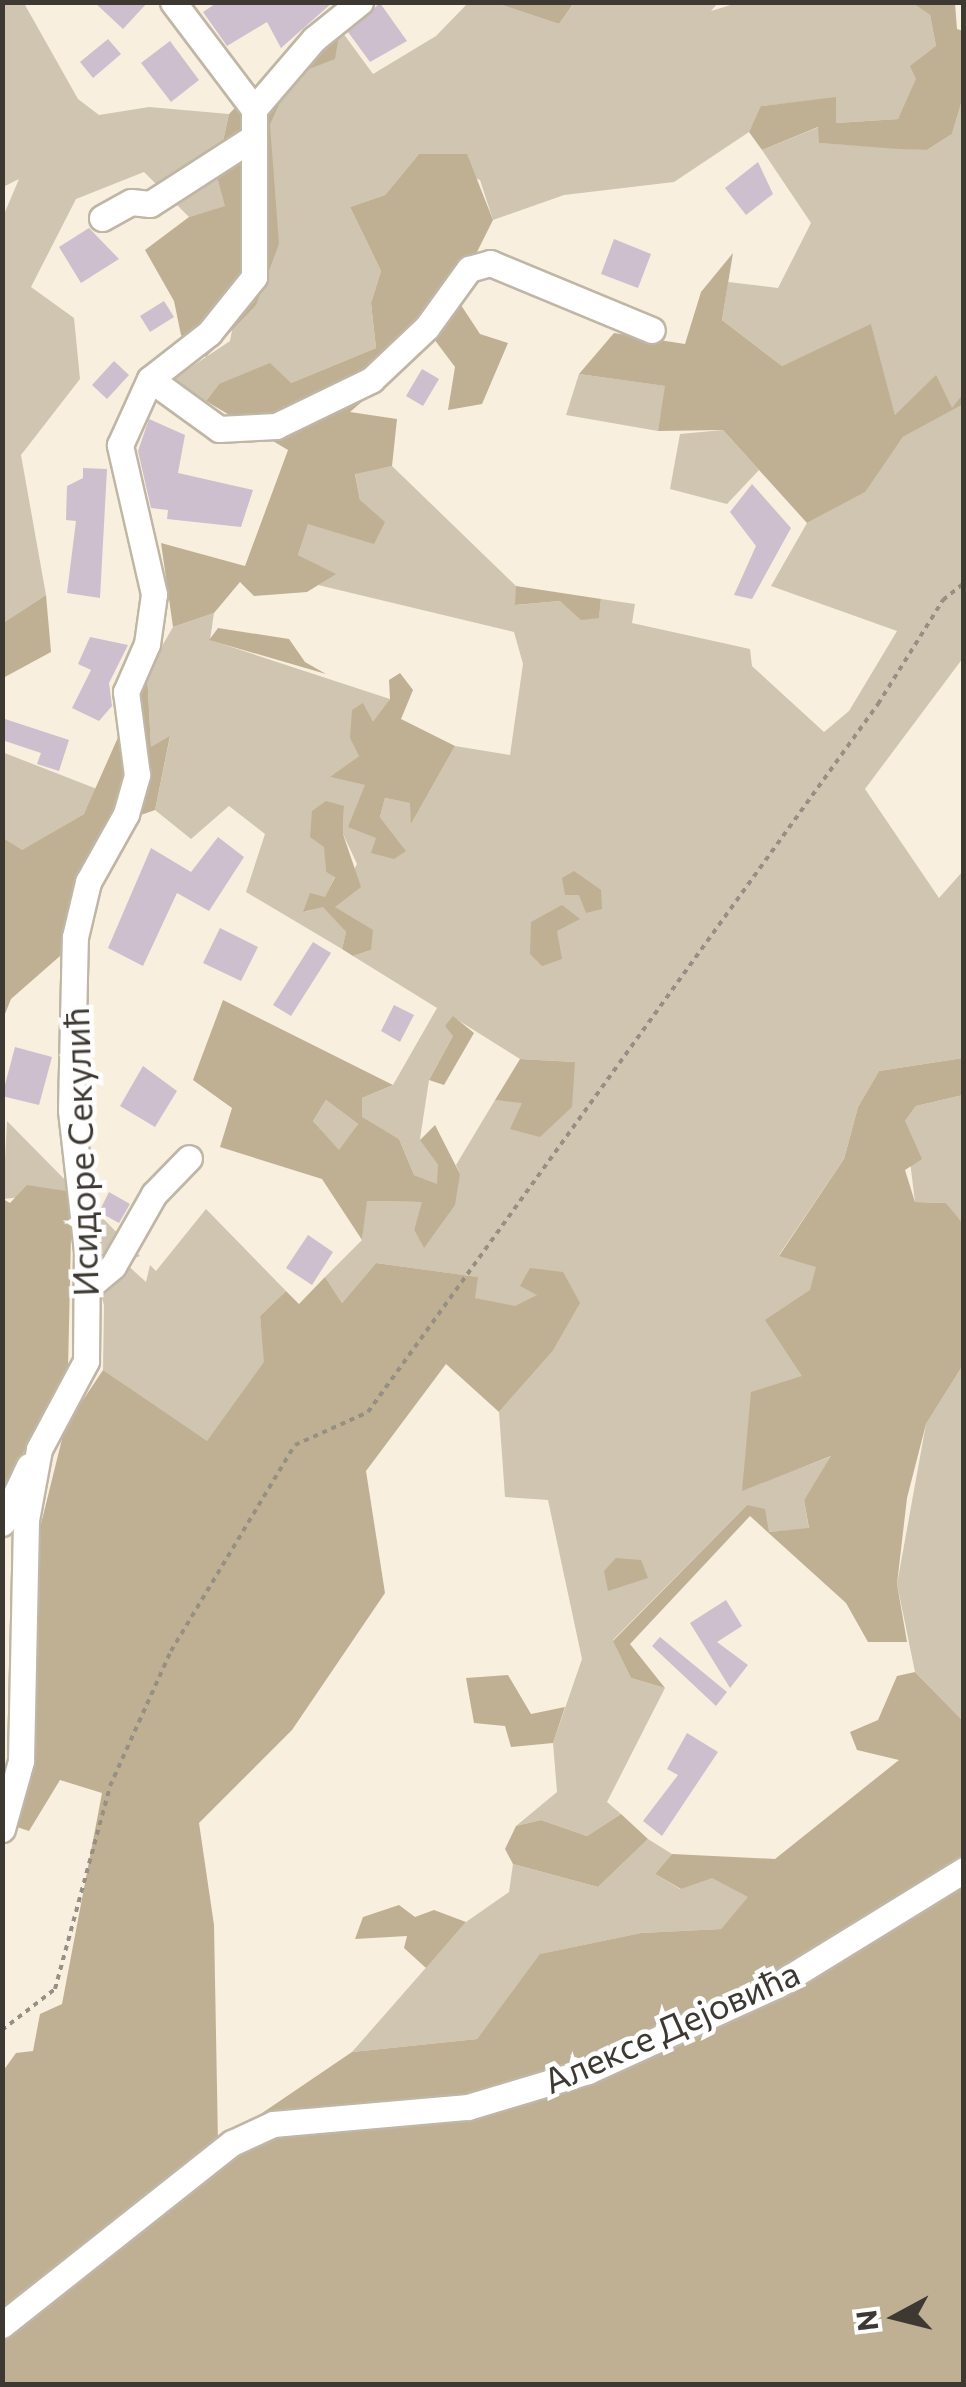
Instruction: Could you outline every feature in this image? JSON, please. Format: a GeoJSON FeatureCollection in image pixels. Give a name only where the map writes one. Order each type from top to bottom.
{"type":"FeatureCollection","features":[{"type":"Feature","properties":{"kind":"street"},"geometry":{"type":"LineString","coordinates":[[173,2],[254,109],[314,38],[360,2]]}},
{"type":"Feature","properties":{"kind":"street","name":"Исидоре Секулић"},"geometry":{"type":"LineString","coordinates":[[2,1524],[86,1361],[87,1288],[72,1110],[75,938],[88,882],[126,814],[137,775],[126,692],[146,644],[154,594],[120,445],[150,379],[209,333],[254,277],[259,216],[252,139],[254,109]]}},
{"type":"Feature","properties":{"kind":"street"},"geometry":{"type":"LineString","coordinates":[[102,218],[131,202],[150,204],[252,139]]}},
{"type":"Feature","properties":{"kind":"street"},"geometry":{"type":"LineString","coordinates":[[150,379],[218,429],[276,426],[371,380],[427,327],[468,269],[490,263],[652,330]]}},
{"type":"Feature","properties":{"kind":"street"},"geometry":{"type":"LineString","coordinates":[[87,1288],[113,1266],[154,1194],[189,1158]]}},
{"type":"Feature","properties":{"kind":"street","name":"Исидоре Секулић"},"geometry":{"type":"LineString","coordinates":[[2,1829],[22,1761],[26,1520],[40,1449]]}},
{"type":"Feature","properties":{"kind":"street","name":"Алексе Дејовића"},"geometry":{"type":"LineString","coordinates":[[2,2325],[246,2137],[273,2124],[468,2107],[588,2071],[777,1985],[964,1870]]}},
{"type":"Feature","properties":{"kind":"path"},"geometry":{"type":"LineString","coordinates":[[2,2030],[55,1988],[110,1786],[171,1651],[295,1445],[368,1412],[856,734],[943,600],[964,583]]}},
{"type":"Feature","properties":{"kind":"shaded area"},"geometry":{"type":"Polygon","coordinates":[[[575,2],[718,3],[711,11],[737,3],[913,2],[930,15],[936,46],[898,119],[836,123],[836,98],[762,106],[749,132],[674,182],[564,195],[493,220],[480,180],[419,154],[385,195],[350,207],[381,271],[371,303],[376,348],[291,383],[219,384],[206,401],[170,381],[230,341],[270,125],[293,75],[340,29],[373,74],[436,36],[468,3],[496,3],[559,24],[575,2]]]}},
{"type":"Feature","properties":{"kind":"shaded area"},"geometry":{"type":"Polygon","coordinates":[[[2,3],[25,5],[78,99],[99,115],[149,107],[229,114],[216,173],[226,206],[189,217],[144,172],[76,199],[31,287],[74,318],[80,379],[21,455],[46,595],[3,623],[2,219],[19,179],[3,187],[2,3]]]}},
{"type":"Feature","properties":{"kind":"shaded area"},"geometry":{"type":"Polygon","coordinates":[[[496,3],[574,3],[559,24],[496,3]]]}},
{"type":"Feature","properties":{"kind":"shaded area"},"geometry":{"type":"Polygon","coordinates":[[[913,3],[955,3],[957,29],[963,31],[963,97],[952,134],[927,150],[899,149],[819,143],[818,127],[762,150],[749,132],[761,106],[836,97],[836,123],[898,119],[916,79],[910,66],[936,46],[930,15],[913,3]]]}},
{"type":"Feature","properties":{"kind":"shaded area"},"geometry":{"type":"Polygon","coordinates":[[[340,29],[335,59],[293,75],[270,125],[279,244],[256,305],[206,357],[181,335],[174,301],[145,250],[189,217],[225,206],[216,173],[229,114],[297,45],[340,29]]]}},
{"type":"Feature","properties":{"kind":"shaded area"},"geometry":{"type":"Polygon","coordinates":[[[963,97],[963,658],[865,789],[939,898],[963,871],[963,1058],[879,1071],[858,1107],[844,1159],[779,1255],[817,1266],[803,1377],[742,1490],[832,1456],[804,1500],[809,1529],[768,1532],[747,1505],[613,1640],[631,1678],[665,1688],[607,1802],[621,1814],[587,1836],[541,1820],[516,1826],[557,1792],[553,1743],[582,1659],[548,1500],[505,1497],[499,1412],[552,1352],[538,1295],[515,1307],[474,1298],[477,1277],[376,1263],[342,1303],[325,1277],[362,1240],[366,1201],[423,1202],[414,1230],[424,1247],[460,1174],[456,1165],[495,1100],[523,1102],[575,1062],[520,1059],[453,1017],[453,1036],[429,1080],[420,1139],[438,1165],[438,1185],[414,1175],[399,1139],[362,1118],[362,1098],[393,1085],[437,1008],[353,956],[371,950],[334,906],[357,864],[343,834],[344,806],[325,847],[326,872],[335,876],[325,898],[305,912],[323,906],[346,932],[342,949],[246,892],[265,834],[229,806],[191,839],[155,810],[170,737],[151,748],[147,672],[173,627],[214,613],[210,640],[390,699],[359,756],[331,777],[366,785],[377,838],[405,850],[380,817],[385,798],[411,803],[412,822],[455,746],[510,755],[523,664],[514,632],[318,585],[334,574],[298,555],[308,523],[343,531],[360,500],[355,473],[392,466],[516,586],[516,605],[560,601],[599,617],[601,599],[635,604],[632,623],[750,649],[752,666],[824,732],[849,711],[897,631],[771,586],[807,523],[864,492],[903,437],[951,410],[895,416],[871,325],[782,366],[722,320],[728,282],[778,288],[811,223],[762,150],[819,127],[820,143],[927,150],[952,134],[963,97]]]}},
{"type":"Feature","properties":{"kind":"shaded area"},"geometry":{"type":"Polygon","coordinates":[[[419,154],[467,154],[493,220],[455,296],[480,334],[508,343],[482,404],[448,410],[455,367],[434,339],[350,412],[397,419],[392,466],[355,474],[360,500],[385,522],[374,544],[308,524],[298,555],[336,574],[307,592],[254,596],[240,582],[214,613],[173,627],[161,543],[245,566],[288,450],[206,401],[219,384],[270,363],[291,383],[376,348],[371,303],[381,271],[350,207],[385,195],[419,154]]]}},
{"type":"Feature","properties":{"kind":"shaded area"},"geometry":{"type":"Polygon","coordinates":[[[733,253],[722,320],[782,366],[871,324],[895,415],[936,375],[952,408],[963,394],[963,404],[903,437],[865,492],[807,523],[723,430],[658,431],[665,386],[579,374],[614,333],[685,344],[701,292],[733,253]]]}},
{"type":"Feature","properties":{"kind":"shaded area"},"geometry":{"type":"Polygon","coordinates":[[[579,374],[666,386],[658,431],[566,415],[579,374]]]}},
{"type":"Feature","properties":{"kind":"shaded area"},"geometry":{"type":"Polygon","coordinates":[[[723,430],[759,470],[727,504],[670,489],[680,434],[723,430]]]}},
{"type":"Feature","properties":{"kind":"shaded area"},"geometry":{"type":"Polygon","coordinates":[[[516,586],[601,599],[599,618],[581,620],[560,601],[515,605],[516,586]]]}},
{"type":"Feature","properties":{"kind":"shaded area"},"geometry":{"type":"Polygon","coordinates":[[[46,595],[51,652],[3,678],[3,623],[46,595]]]}},
{"type":"Feature","properties":{"kind":"shaded area"},"geometry":{"type":"Polygon","coordinates":[[[218,628],[289,639],[305,662],[326,674],[209,640],[218,628]]]}},
{"type":"Feature","properties":{"kind":"shaded area"},"geometry":{"type":"Polygon","coordinates":[[[147,672],[151,747],[170,736],[155,810],[110,826],[60,956],[11,999],[3,1019],[3,838],[22,850],[84,814],[147,672]]]}},
{"type":"Feature","properties":{"kind":"shaded area"},"geometry":{"type":"Polygon","coordinates":[[[400,673],[413,690],[401,719],[455,746],[411,824],[410,803],[385,798],[380,817],[406,851],[394,859],[371,853],[376,838],[348,827],[365,785],[330,777],[359,756],[350,738],[352,710],[363,703],[373,722],[390,699],[389,680],[400,673]]]}},
{"type":"Feature","properties":{"kind":"shaded area"},"geometry":{"type":"Polygon","coordinates":[[[2,752],[97,789],[84,814],[21,851],[3,838],[2,752]]]}},
{"type":"Feature","properties":{"kind":"shaded area"},"geometry":{"type":"Polygon","coordinates":[[[326,801],[344,806],[343,834],[361,887],[335,907],[373,930],[371,950],[353,956],[342,949],[346,932],[323,907],[303,912],[310,893],[325,897],[335,877],[326,872],[324,847],[310,837],[312,811],[326,801]]]}},
{"type":"Feature","properties":{"kind":"shaded area"},"geometry":{"type":"Polygon","coordinates":[[[574,871],[601,890],[602,909],[586,913],[579,895],[565,895],[562,878],[574,871]]]}},
{"type":"Feature","properties":{"kind":"shaded area"},"geometry":{"type":"Polygon","coordinates":[[[562,905],[580,919],[557,931],[562,959],[542,966],[530,954],[531,922],[562,905]]]}},
{"type":"Feature","properties":{"kind":"shaded area"},"geometry":{"type":"Polygon","coordinates":[[[223,1000],[393,1085],[362,1098],[362,1117],[399,1139],[414,1175],[437,1184],[438,1165],[420,1140],[435,1125],[460,1174],[455,1205],[424,1248],[414,1230],[422,1202],[367,1201],[362,1240],[322,1179],[220,1147],[232,1108],[193,1080],[223,1000]],[[326,1100],[313,1121],[339,1150],[358,1124],[326,1100]]]}},
{"type":"Feature","properties":{"kind":"shaded area"},"geometry":{"type":"Polygon","coordinates":[[[453,1016],[474,1033],[444,1085],[429,1080],[453,1036],[445,1026],[453,1016]]]}},
{"type":"Feature","properties":{"kind":"shaded area"},"geometry":{"type":"Polygon","coordinates":[[[963,1058],[963,1095],[916,1106],[905,1121],[922,1159],[905,1170],[915,1202],[946,1203],[964,1225],[963,1365],[926,1424],[907,1498],[897,1584],[907,1642],[868,1642],[846,1603],[750,1516],[630,1644],[665,1688],[631,1678],[613,1641],[747,1505],[765,1509],[769,1532],[809,1528],[804,1500],[831,1456],[742,1491],[751,1392],[802,1376],[765,1320],[810,1290],[816,1267],[779,1256],[844,1159],[858,1107],[879,1071],[963,1058]]]}},
{"type":"Feature","properties":{"kind":"shaded area"},"geometry":{"type":"Polygon","coordinates":[[[520,1059],[575,1062],[572,1107],[540,1137],[510,1129],[522,1103],[495,1100],[520,1059]]]}},
{"type":"Feature","properties":{"kind":"shaded area"},"geometry":{"type":"Polygon","coordinates":[[[963,1095],[963,1225],[946,1203],[915,1202],[905,1121],[916,1106],[963,1095]]]}},
{"type":"Feature","properties":{"kind":"shaded area"},"geometry":{"type":"Polygon","coordinates":[[[326,1100],[358,1124],[339,1151],[313,1121],[326,1100]]]}},
{"type":"Feature","properties":{"kind":"shaded area"},"geometry":{"type":"Polygon","coordinates":[[[7,1121],[140,1256],[124,1262],[146,1282],[150,1265],[156,1271],[206,1209],[286,1291],[260,1316],[265,1362],[207,1442],[103,1370],[104,1305],[72,1192],[3,1199],[7,1121]]]}},
{"type":"Feature","properties":{"kind":"shaded area"},"geometry":{"type":"Polygon","coordinates":[[[27,1185],[72,1192],[68,1369],[3,1491],[3,1199],[10,1203],[27,1185]]]}},
{"type":"Feature","properties":{"kind":"shaded area"},"geometry":{"type":"Polygon","coordinates":[[[376,1263],[478,1277],[475,1298],[515,1306],[537,1295],[520,1286],[530,1268],[563,1272],[580,1303],[552,1352],[499,1412],[446,1364],[366,1471],[385,1593],[292,1730],[199,1823],[214,1925],[218,2143],[352,2052],[477,2039],[540,1954],[641,1933],[721,1929],[748,1897],[712,1878],[681,1889],[655,1874],[672,1854],[775,1859],[899,1760],[857,1750],[850,1732],[878,1720],[897,1676],[915,1672],[963,1721],[963,2384],[3,2384],[3,2071],[16,2053],[33,2051],[40,2014],[62,2004],[102,1793],[60,1780],[29,1831],[14,1826],[36,1746],[39,1532],[65,1427],[103,1370],[207,1441],[264,1362],[260,1316],[286,1291],[299,1304],[325,1277],[342,1303],[376,1263]]]}},
{"type":"Feature","properties":{"kind":"shaded area"},"geometry":{"type":"Polygon","coordinates":[[[963,1365],[963,1721],[915,1672],[897,1584],[926,1424],[963,1365]]]}},
{"type":"Feature","properties":{"kind":"shaded area"},"geometry":{"type":"Polygon","coordinates":[[[616,1558],[641,1560],[648,1578],[608,1591],[604,1571],[616,1558]]]}},
{"type":"Feature","properties":{"kind":"shaded area"},"geometry":{"type":"Polygon","coordinates":[[[508,1675],[531,1714],[565,1707],[553,1743],[511,1747],[505,1726],[474,1723],[466,1678],[508,1675]]]}},
{"type":"Feature","properties":{"kind":"shaded area"},"geometry":{"type":"Polygon","coordinates":[[[621,1814],[648,1839],[598,1887],[513,1864],[505,1849],[516,1826],[541,1820],[587,1836],[621,1814]]]}},
{"type":"Feature","properties":{"kind":"shaded area"},"geometry":{"type":"Polygon","coordinates":[[[648,1839],[672,1854],[655,1874],[680,1889],[712,1877],[749,1897],[721,1929],[641,1933],[541,1954],[477,2039],[352,2052],[466,1922],[509,1892],[513,1864],[598,1887],[648,1839]]]}},
{"type":"Feature","properties":{"kind":"shaded area"},"geometry":{"type":"Polygon","coordinates":[[[399,1905],[415,1917],[434,1910],[466,1922],[426,1968],[404,1948],[407,1936],[355,1939],[363,1917],[399,1905]]]}},
{"type":"Feature","properties":{"kind":"building"},"geometry":{"type":"Polygon","coordinates":[[[94,2],[148,2],[123,29],[94,2]]]}},
{"type":"Feature","properties":{"kind":"building"},"geometry":{"type":"Polygon","coordinates":[[[218,2],[333,2],[281,48],[267,22],[227,46],[203,12],[218,2]]]}},
{"type":"Feature","properties":{"kind":"building"},"geometry":{"type":"Polygon","coordinates":[[[380,3],[407,41],[370,62],[348,32],[380,3]]]}},
{"type":"Feature","properties":{"kind":"building"},"geometry":{"type":"Polygon","coordinates":[[[108,39],[121,54],[93,78],[80,62],[108,39]]]}},
{"type":"Feature","properties":{"kind":"building"},"geometry":{"type":"Polygon","coordinates":[[[170,41],[199,80],[171,102],[141,63],[170,41]]]}},
{"type":"Feature","properties":{"kind":"building"},"geometry":{"type":"Polygon","coordinates":[[[758,162],[773,194],[746,215],[725,188],[758,162]]]}},
{"type":"Feature","properties":{"kind":"building"},"geometry":{"type":"Polygon","coordinates":[[[89,228],[119,259],[81,283],[59,247],[89,228]]]}},
{"type":"Feature","properties":{"kind":"building"},"geometry":{"type":"Polygon","coordinates":[[[614,239],[651,254],[638,288],[601,274],[614,239]]]}},
{"type":"Feature","properties":{"kind":"building"},"geometry":{"type":"Polygon","coordinates":[[[164,301],[174,317],[150,332],[140,316],[164,301]]]}},
{"type":"Feature","properties":{"kind":"building"},"geometry":{"type":"Polygon","coordinates":[[[114,361],[129,375],[107,399],[92,385],[114,361]]]}},
{"type":"Feature","properties":{"kind":"building"},"geometry":{"type":"Polygon","coordinates":[[[422,369],[439,379],[423,406],[406,396],[422,369]]]}},
{"type":"Feature","properties":{"kind":"building"},"geometry":{"type":"Polygon","coordinates":[[[149,419],[185,435],[178,473],[253,490],[241,527],[167,519],[168,510],[151,508],[138,451],[149,419]]]}},
{"type":"Feature","properties":{"kind":"building"},"geometry":{"type":"Polygon","coordinates":[[[83,468],[107,469],[100,598],[67,593],[76,521],[66,520],[67,486],[83,478],[83,468]]]}},
{"type":"Feature","properties":{"kind":"building"},"geometry":{"type":"Polygon","coordinates":[[[752,484],[791,528],[752,599],[734,595],[756,546],[730,512],[752,484]]]}},
{"type":"Feature","properties":{"kind":"building"},"geometry":{"type":"Polygon","coordinates":[[[90,637],[128,645],[109,683],[112,706],[99,721],[72,708],[91,670],[78,664],[90,637]]]}},
{"type":"Feature","properties":{"kind":"building"},"geometry":{"type":"Polygon","coordinates":[[[2,718],[69,740],[59,771],[37,764],[41,753],[2,740],[2,718]]]}},
{"type":"Feature","properties":{"kind":"building"},"geometry":{"type":"Polygon","coordinates":[[[218,837],[244,857],[209,911],[177,893],[143,966],[108,948],[151,848],[191,872],[218,837]]]}},
{"type":"Feature","properties":{"kind":"building"},"geometry":{"type":"Polygon","coordinates":[[[220,928],[258,947],[241,981],[203,963],[220,928]]]}},
{"type":"Feature","properties":{"kind":"building"},"geometry":{"type":"Polygon","coordinates":[[[313,942],[331,953],[291,1016],[273,1005],[313,942]]]}},
{"type":"Feature","properties":{"kind":"building"},"geometry":{"type":"Polygon","coordinates":[[[394,1005],[414,1015],[400,1042],[381,1031],[394,1005]]]}},
{"type":"Feature","properties":{"kind":"building"},"geometry":{"type":"Polygon","coordinates":[[[15,1047],[52,1057],[39,1105],[2,1096],[15,1047]]]}},
{"type":"Feature","properties":{"kind":"building"},"geometry":{"type":"Polygon","coordinates":[[[143,1066],[177,1091],[155,1127],[120,1106],[143,1066]]]}},
{"type":"Feature","properties":{"kind":"building"},"geometry":{"type":"Polygon","coordinates":[[[109,1192],[130,1204],[119,1223],[99,1212],[109,1192]]]}},
{"type":"Feature","properties":{"kind":"building"},"geometry":{"type":"Polygon","coordinates":[[[308,1235],[333,1252],[312,1285],[286,1268],[308,1235]]]}},
{"type":"Feature","properties":{"kind":"building"},"geometry":{"type":"Polygon","coordinates":[[[726,1600],[742,1626],[717,1642],[748,1665],[730,1688],[690,1623],[726,1600]]]}},
{"type":"Feature","properties":{"kind":"building"},"geometry":{"type":"Polygon","coordinates":[[[660,1637],[727,1692],[716,1706],[652,1646],[660,1637]]]}},
{"type":"Feature","properties":{"kind":"building"},"geometry":{"type":"Polygon","coordinates":[[[687,1733],[718,1752],[662,1836],[643,1821],[678,1775],[667,1769],[687,1733]]]}}]}
